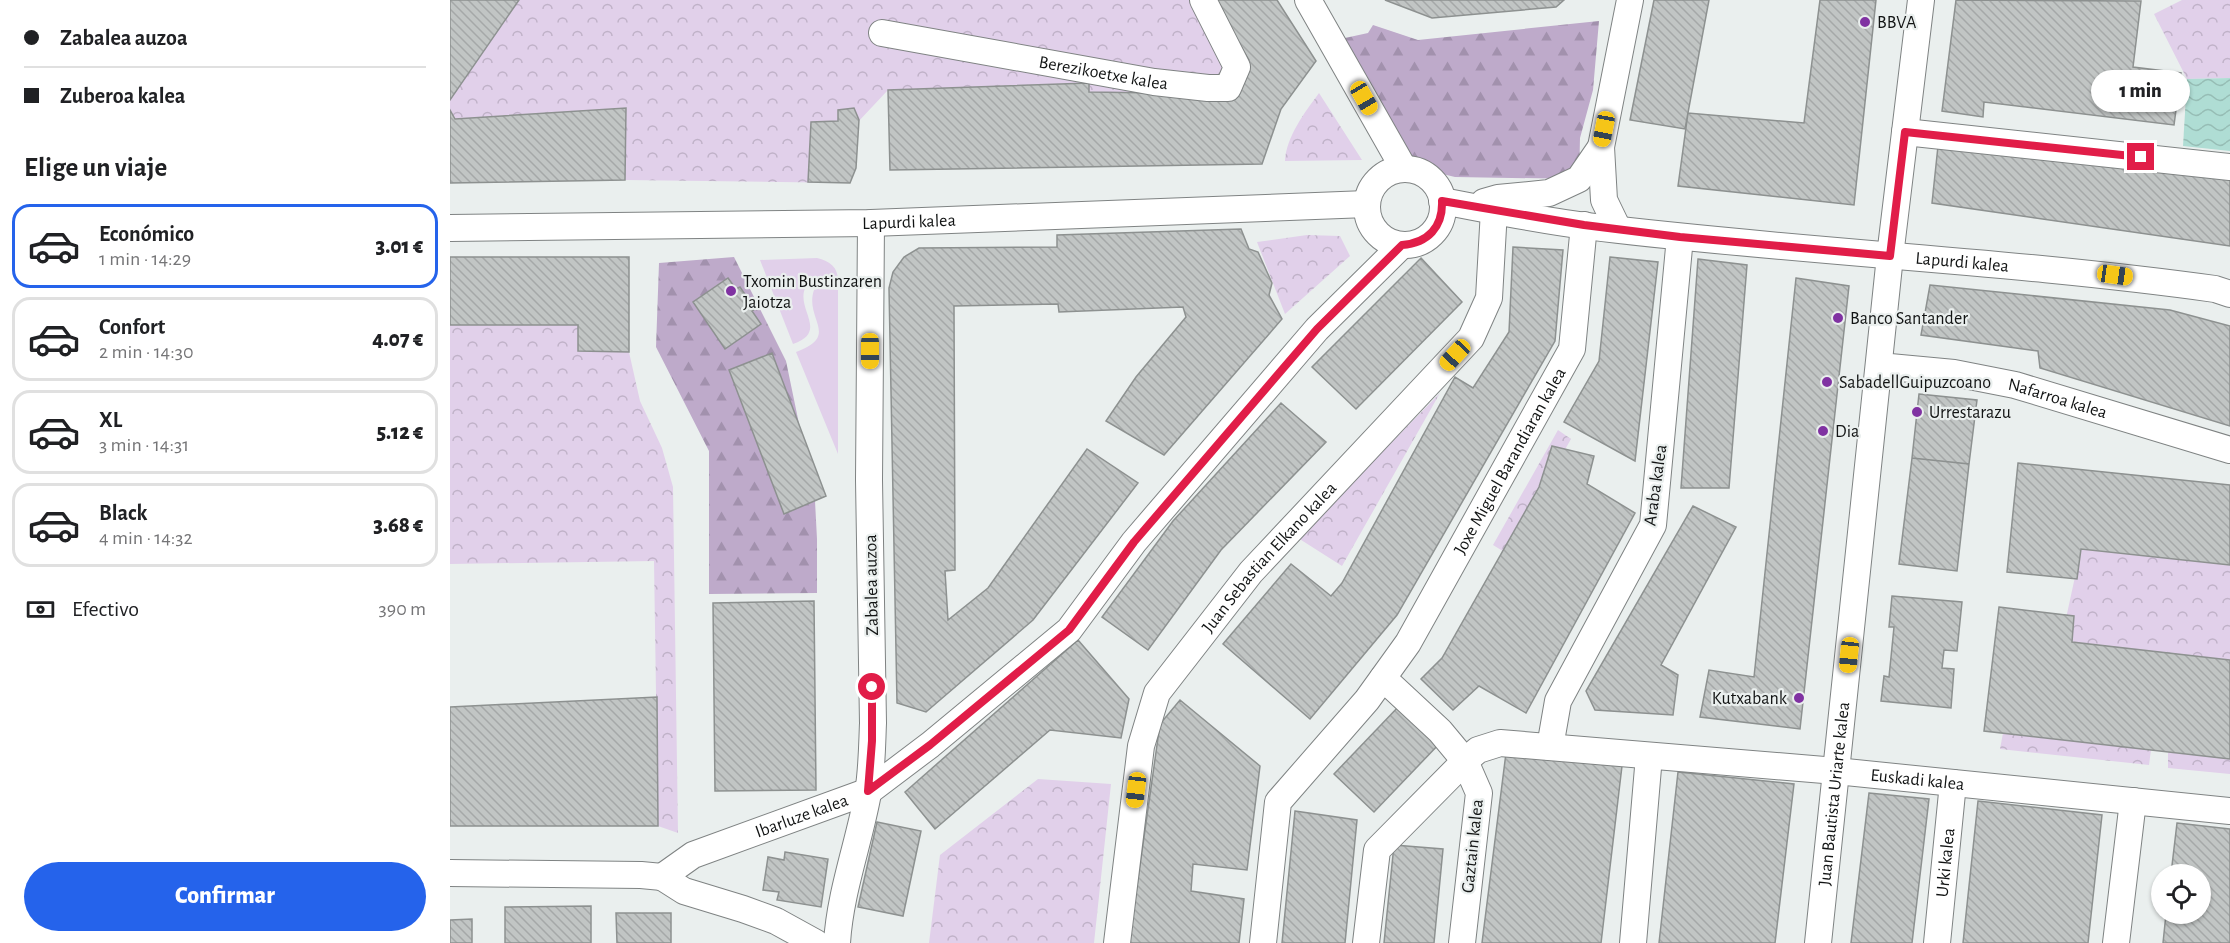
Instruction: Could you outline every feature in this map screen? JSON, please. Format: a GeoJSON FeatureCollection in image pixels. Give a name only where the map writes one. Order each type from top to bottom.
{"type":"FeatureCollection","features":[{"type":"Feature","properties":{"kind":"street","name":"Berezikoetxe kalea"},"geometry":{"type":"LineString","coordinates":[[882,33],[1154,82],[1228,88],[1237,67],[1203,0]]}},
{"type":"Feature","properties":{"kind":"street"},"geometry":{"type":"LineString","coordinates":[[1308,0],[1404,169]]}},
{"type":"Feature","properties":{"kind":"street"},"geometry":{"type":"LineString","coordinates":[[1618,229],[1604,200],[1601,147],[1630,0]]}},
{"type":"Feature","properties":{"kind":"street","name":"Juan Bautista Uriarte kalea"},"geometry":{"type":"LineString","coordinates":[[1818,943],[1890,256],[1921,0]]}},
{"type":"Feature","properties":{"kind":"street"},"geometry":{"type":"LineString","coordinates":[[1905,132],[2230,167]]}},
{"type":"Feature","properties":{"kind":"street"},"geometry":{"type":"LineString","coordinates":[[1483,208],[1498,198],[1549,193],[1579,179],[1601,147]]}},
{"type":"Feature","properties":{"kind":"street"},"geometry":{"type":"LineString","coordinates":[[1404,169],[1415,170],[1433,182],[1442,201],[1443,213],[1433,233],[1424,240],[1402,245],[1380,236],[1372,227],[1367,204],[1369,193],[1383,176],[1404,169]]}},
{"type":"Feature","properties":{"kind":"street","name":"Lapurdi kalea"},"geometry":{"type":"LineString","coordinates":[[1442,201],[1584,225],[1680,237],[2115,275],[2215,289],[2230,294]]}},
{"type":"Feature","properties":{"kind":"street","name":"Lapurdi kalea"},"geometry":{"type":"LineString","coordinates":[[450,228],[871,224],[1367,204]]}},
{"type":"Feature","properties":{"kind":"street","name":"Juan Sebastian Elkano kalea"},"geometry":{"type":"LineString","coordinates":[[1117,943],[1141,746],[1157,693],[1251,572],[1471,338],[1489,298],[1483,208]]}},
{"type":"Feature","properties":{"kind":"street","name":"Zabalea auzoa"},"geometry":{"type":"LineString","coordinates":[[837,943],[838,916],[868,791],[873,723],[869,480],[871,224]]}},
{"type":"Feature","properties":{"kind":"street","name":"Joxe Miguel Barandiaran kalea"},"geometry":{"type":"LineString","coordinates":[[1263,943],[1278,802],[1367,700],[1408,643],[1572,349],[1584,225]]}},
{"type":"Feature","properties":{"kind":"street","name":"Araba kalea"},"geometry":{"type":"LineString","coordinates":[[1550,747],[1558,701],[1653,525],[1680,237]]}},
{"type":"Feature","properties":{"kind":"street","name":"Ibarluze kalea"},"geometry":{"type":"LineString","coordinates":[[662,877],[693,855],[868,791],[930,745],[1069,630],[1134,542],[1317,329],[1402,245]]}},
{"type":"Feature","properties":{"kind":"street","name":"Nafarroa kalea"},"geometry":{"type":"LineString","coordinates":[[1879,366],[1954,373],[2015,385],[2230,450]]}},
{"type":"Feature","properties":{"kind":"street","name":"Gaztain kalea"},"geometry":{"type":"LineString","coordinates":[[1383,678],[1440,731],[1465,761],[1479,793],[1462,943]]}},
{"type":"Feature","properties":{"kind":"street","name":"Euskadi kalea"},"geometry":{"type":"LineString","coordinates":[[1366,943],[1377,850],[1465,761],[1478,750],[1500,743],[1836,771],[2230,811]]}},
{"type":"Feature","properties":{"kind":"street"},"geometry":{"type":"LineString","coordinates":[[1633,943],[1649,756]]}},
{"type":"Feature","properties":{"kind":"street","name":"Urki kalea"},"geometry":{"type":"LineString","coordinates":[[1937,943],[1953,783]]}},
{"type":"Feature","properties":{"kind":"street"},"geometry":{"type":"LineString","coordinates":[[2116,943],[2133,801]]}},
{"type":"Feature","properties":{"kind":"street"},"geometry":{"type":"LineString","coordinates":[[450,873],[662,877],[684,891],[776,921],[816,943]]}},
{"type":"Feature","properties":{"kind":"green space"},"geometry":{"type":"Polygon","coordinates":[[[519,0],[1213,0],[1249,60],[1231,94],[1089,92],[1089,83],[888,90],[857,123],[850,183],[625,180],[625,108],[455,119],[450,110],[450,100],[519,0]]]}},
{"type":"Feature","properties":{"kind":"green space"},"geometry":{"type":"Polygon","coordinates":[[[2182,0],[2230,0],[2230,78],[2187,79],[2154,14],[2182,0]]]}},
{"type":"Feature","properties":{"kind":"green space"},"geometry":{"type":"Polygon","coordinates":[[[1599,21],[1593,90],[1580,138],[1579,179],[1455,177],[1401,164],[1345,38],[1368,33],[1373,25],[1418,40],[1599,21]]]}},
{"type":"Feature","properties":{"kind":"green space"},"geometry":{"type":"Polygon","coordinates":[[[1319,93],[1362,160],[1285,161],[1293,134],[1319,93]]]}},
{"type":"Feature","properties":{"kind":"green space"},"geometry":{"type":"Polygon","coordinates":[[[1307,235],[1340,236],[1350,256],[1285,314],[1257,242],[1307,235]]]}},
{"type":"Feature","properties":{"kind":"green space"},"geometry":{"type":"Polygon","coordinates":[[[734,257],[786,361],[815,501],[817,593],[709,594],[709,451],[656,347],[659,263],[734,257]]]}},
{"type":"Feature","properties":{"kind":"green space"},"geometry":{"type":"Polygon","coordinates":[[[817,258],[832,265],[837,272],[838,281],[816,280],[806,286],[804,303],[809,319],[809,333],[804,339],[793,344],[760,260],[817,258]]]}},
{"type":"Feature","properties":{"kind":"green space"},"geometry":{"type":"Polygon","coordinates":[[[814,290],[838,290],[838,454],[796,352],[809,346],[816,340],[819,333],[812,300],[814,290]]]}},
{"type":"Feature","properties":{"kind":"green space"},"geometry":{"type":"Polygon","coordinates":[[[450,325],[578,325],[578,351],[629,352],[640,401],[662,448],[673,487],[678,833],[658,826],[654,561],[450,564],[450,325]]]}},
{"type":"Feature","properties":{"kind":"green space"},"geometry":{"type":"Polygon","coordinates":[[[1440,393],[1342,566],[1298,538],[1440,393]]]}},
{"type":"Feature","properties":{"kind":"green space"},"geometry":{"type":"Polygon","coordinates":[[[1558,430],[1571,439],[1506,553],[1493,545],[1558,430]]]}},
{"type":"Feature","properties":{"kind":"green space"},"geometry":{"type":"Polygon","coordinates":[[[2081,549],[2230,565],[2230,682],[2057,660],[2081,549]]]}},
{"type":"Feature","properties":{"kind":"green space"},"geometry":{"type":"Polygon","coordinates":[[[2003,733],[2151,750],[2149,765],[2000,749],[2003,733]]]}},
{"type":"Feature","properties":{"kind":"green space"},"geometry":{"type":"Polygon","coordinates":[[[2168,752],[2230,759],[2230,774],[2168,768],[2168,752]]]}},
{"type":"Feature","properties":{"kind":"green space"},"geometry":{"type":"Polygon","coordinates":[[[1038,779],[1111,784],[1094,943],[929,943],[940,855],[1038,779]]]}},
{"type":"Feature","properties":{"kind":"water"},"geometry":{"type":"Polygon","coordinates":[[[2230,78],[2230,151],[2183,146],[2187,79],[2230,78]]]}},
{"type":"Feature","properties":{"kind":"building"},"geometry":{"type":"Polygon","coordinates":[[[450,0],[519,0],[450,100],[450,0]]]}},
{"type":"Feature","properties":{"kind":"building"},"geometry":{"type":"Polygon","coordinates":[[[1213,0],[1277,0],[1316,61],[1281,109],[1262,164],[890,170],[888,90],[1089,83],[1089,92],[1231,94],[1249,60],[1213,0]]]}},
{"type":"Feature","properties":{"kind":"building"},"geometry":{"type":"Polygon","coordinates":[[[1385,0],[1564,0],[1556,7],[1432,18],[1385,0]]]}},
{"type":"Feature","properties":{"kind":"building"},"geometry":{"type":"Polygon","coordinates":[[[1654,0],[1709,0],[1685,129],[1630,120],[1654,0]]]}},
{"type":"Feature","properties":{"kind":"building"},"geometry":{"type":"Polygon","coordinates":[[[1820,0],[1876,0],[1854,205],[1678,186],[1688,113],[1804,123],[1820,0]]]}},
{"type":"Feature","properties":{"kind":"building"},"geometry":{"type":"Polygon","coordinates":[[[1956,0],[2141,1],[2133,67],[2181,73],[2174,125],[1984,102],[1983,117],[1942,111],[1956,0]]]}},
{"type":"Feature","properties":{"kind":"building"},"geometry":{"type":"Polygon","coordinates":[[[626,108],[625,180],[450,183],[450,110],[455,119],[626,108]]]}},
{"type":"Feature","properties":{"kind":"building"},"geometry":{"type":"Polygon","coordinates":[[[854,108],[859,120],[856,168],[850,183],[808,182],[811,122],[838,121],[838,110],[854,108]]]}},
{"type":"Feature","properties":{"kind":"building"},"geometry":{"type":"Polygon","coordinates":[[[1938,146],[2230,176],[2230,246],[1932,203],[1938,146]]]}},
{"type":"Feature","properties":{"kind":"building"},"geometry":{"type":"Polygon","coordinates":[[[1241,229],[1249,249],[1258,252],[1272,283],[1269,295],[1282,319],[1164,455],[1106,421],[1136,377],[1186,317],[1183,307],[1059,312],[1058,304],[954,306],[955,570],[945,571],[948,620],[988,588],[1087,449],[1138,483],[1033,620],[926,712],[897,703],[889,288],[893,272],[904,257],[919,248],[1057,247],[1057,235],[1241,229]]]}},
{"type":"Feature","properties":{"kind":"building"},"geometry":{"type":"Polygon","coordinates":[[[1513,247],[1563,250],[1555,341],[1397,615],[1310,719],[1223,644],[1291,564],[1331,596],[1342,583],[1455,377],[1473,388],[1509,332],[1513,247]]]}},
{"type":"Feature","properties":{"kind":"building"},"geometry":{"type":"Polygon","coordinates":[[[450,257],[629,257],[629,352],[578,351],[578,325],[450,325],[450,257]]]}},
{"type":"Feature","properties":{"kind":"building"},"geometry":{"type":"Polygon","coordinates":[[[1610,257],[1658,262],[1635,461],[1564,422],[1599,361],[1610,257]]]}},
{"type":"Feature","properties":{"kind":"building"},"geometry":{"type":"Polygon","coordinates":[[[1421,258],[1462,302],[1356,409],[1312,367],[1421,258]]]}},
{"type":"Feature","properties":{"kind":"building"},"geometry":{"type":"Polygon","coordinates":[[[1698,259],[1747,265],[1729,488],[1681,488],[1698,259]]]}},
{"type":"Feature","properties":{"kind":"building"},"geometry":{"type":"Polygon","coordinates":[[[728,278],[736,289],[740,287],[755,309],[752,311],[761,324],[725,349],[693,302],[728,278]]]}},
{"type":"Feature","properties":{"kind":"building"},"geometry":{"type":"Polygon","coordinates":[[[1796,278],[1849,286],[1800,729],[1700,717],[1709,670],[1754,677],[1796,278]]]}},
{"type":"Feature","properties":{"kind":"building"},"geometry":{"type":"Polygon","coordinates":[[[1930,285],[2170,310],[2230,326],[2230,426],[2040,368],[2038,351],[1921,335],[1930,285]]]}},
{"type":"Feature","properties":{"kind":"building"},"geometry":{"type":"Polygon","coordinates":[[[772,353],[826,496],[784,514],[729,370],[772,353]]]}},
{"type":"Feature","properties":{"kind":"building"},"geometry":{"type":"Polygon","coordinates":[[[1919,394],[1977,400],[1969,464],[1912,458],[1919,394]]]}},
{"type":"Feature","properties":{"kind":"building"},"geometry":{"type":"Polygon","coordinates":[[[1281,403],[1326,442],[1221,550],[1148,650],[1102,617],[1173,521],[1281,403]]]}},
{"type":"Feature","properties":{"kind":"building"},"geometry":{"type":"Polygon","coordinates":[[[1552,446],[1594,456],[1587,484],[1635,513],[1526,713],[1479,686],[1453,710],[1421,679],[1442,658],[1539,487],[1552,446]]]}},
{"type":"Feature","properties":{"kind":"building"},"geometry":{"type":"Polygon","coordinates":[[[1912,458],[1969,464],[1957,571],[1899,564],[1912,458]]]}},
{"type":"Feature","properties":{"kind":"building"},"geometry":{"type":"Polygon","coordinates":[[[2018,463],[2230,485],[2230,565],[2081,549],[2077,579],[2007,572],[2018,463]]]}},
{"type":"Feature","properties":{"kind":"building"},"geometry":{"type":"Polygon","coordinates":[[[1693,506],[1736,527],[1661,665],[1678,675],[1673,715],[1595,710],[1586,691],[1693,506]]]}},
{"type":"Feature","properties":{"kind":"building"},"geometry":{"type":"Polygon","coordinates":[[[1892,596],[1962,602],[1957,651],[1944,650],[1942,668],[1954,669],[1951,708],[1881,701],[1884,676],[1889,677],[1894,627],[1889,627],[1892,596]]]}},
{"type":"Feature","properties":{"kind":"building"},"geometry":{"type":"Polygon","coordinates":[[[814,601],[816,790],[715,791],[713,603],[814,601]]]}},
{"type":"Feature","properties":{"kind":"building"},"geometry":{"type":"Polygon","coordinates":[[[1999,607],[2074,616],[2072,642],[2230,660],[2230,759],[1984,731],[1999,607]]]}},
{"type":"Feature","properties":{"kind":"building"},"geometry":{"type":"Polygon","coordinates":[[[1078,640],[1129,699],[1121,738],[1050,730],[935,829],[905,792],[1078,640]]]}},
{"type":"Feature","properties":{"kind":"building"},"geometry":{"type":"Polygon","coordinates":[[[657,697],[658,826],[450,826],[450,707],[657,697]]]}},
{"type":"Feature","properties":{"kind":"building"},"geometry":{"type":"Polygon","coordinates":[[[1180,700],[1260,766],[1247,870],[1193,864],[1191,891],[1244,899],[1239,943],[1129,943],[1160,724],[1180,700]]]}},
{"type":"Feature","properties":{"kind":"building"},"geometry":{"type":"Polygon","coordinates":[[[1400,705],[1440,743],[1374,812],[1334,774],[1400,705]]]}},
{"type":"Feature","properties":{"kind":"building"},"geometry":{"type":"Polygon","coordinates":[[[1506,753],[1622,766],[1601,943],[1482,943],[1506,753]]]}},
{"type":"Feature","properties":{"kind":"building"},"geometry":{"type":"Polygon","coordinates":[[[1678,772],[1794,784],[1775,943],[1659,943],[1678,772]]]}},
{"type":"Feature","properties":{"kind":"building"},"geometry":{"type":"Polygon","coordinates":[[[1869,793],[1929,799],[1912,943],[1851,943],[1869,793]]]}},
{"type":"Feature","properties":{"kind":"building"},"geometry":{"type":"Polygon","coordinates":[[[1978,801],[2102,815],[2088,943],[1963,943],[1978,801]]]}},
{"type":"Feature","properties":{"kind":"building"},"geometry":{"type":"Polygon","coordinates":[[[1295,811],[1357,820],[1345,943],[1282,943],[1295,811]]]}},
{"type":"Feature","properties":{"kind":"building"},"geometry":{"type":"Polygon","coordinates":[[[877,822],[921,831],[903,916],[858,907],[877,822]]]}},
{"type":"Feature","properties":{"kind":"building"},"geometry":{"type":"Polygon","coordinates":[[[2177,823],[2230,829],[2230,943],[2163,943],[2165,924],[2211,924],[2211,864],[2172,864],[2177,823]]]}},
{"type":"Feature","properties":{"kind":"building"},"geometry":{"type":"Polygon","coordinates":[[[1394,845],[1443,849],[1434,943],[1384,943],[1394,845]]]}},
{"type":"Feature","properties":{"kind":"building"},"geometry":{"type":"Polygon","coordinates":[[[785,852],[828,859],[821,907],[777,900],[779,892],[763,890],[768,857],[784,860],[785,852]]]}},
{"type":"Feature","properties":{"kind":"building"},"geometry":{"type":"Polygon","coordinates":[[[591,906],[591,943],[505,943],[505,907],[591,906]]]}},
{"type":"Feature","properties":{"kind":"building"},"geometry":{"type":"Polygon","coordinates":[[[616,913],[671,913],[671,943],[617,943],[616,913]]]}},
{"type":"Feature","properties":{"kind":"building"},"geometry":{"type":"Polygon","coordinates":[[[472,919],[472,943],[450,943],[450,920],[472,919]]]}},
{"type":"Feature","properties":{"kind":"place","name":"BBVA"},"geometry":{"type":"Point","coordinates":[1865,22]}},
{"type":"Feature","properties":{"kind":"place","name":"Txomin Bustinzaren Jaiotza"},"geometry":{"type":"Point","coordinates":[731,291]}},
{"type":"Feature","properties":{"kind":"place","name":"Banco Santander"},"geometry":{"type":"Point","coordinates":[1838,318]}},
{"type":"Feature","properties":{"kind":"place","name":"SabadellGuipuzcoano"},"geometry":{"type":"Point","coordinates":[1827,382]}},
{"type":"Feature","properties":{"kind":"place","name":"Urrestarazu"},"geometry":{"type":"Point","coordinates":[1917,412]}},
{"type":"Feature","properties":{"kind":"place","name":"Dia"},"geometry":{"type":"Point","coordinates":[1823,431]}},
{"type":"Feature","properties":{"kind":"place","name":"Kutxabank"},"geometry":{"type":"Point","coordinates":[1799,698]}},
{"type":"Feature","properties":{"kind":"route"},"geometry":{"type":"LineString","coordinates":[[872,687],[873,723],[868,791],[930,745],[1069,630],[1134,542],[1317,329],[1402,245],[1424,240],[1433,233],[1443,213],[1442,201],[1584,225],[1680,237],[1890,256],[1905,132],[2141,157]]}}]}
